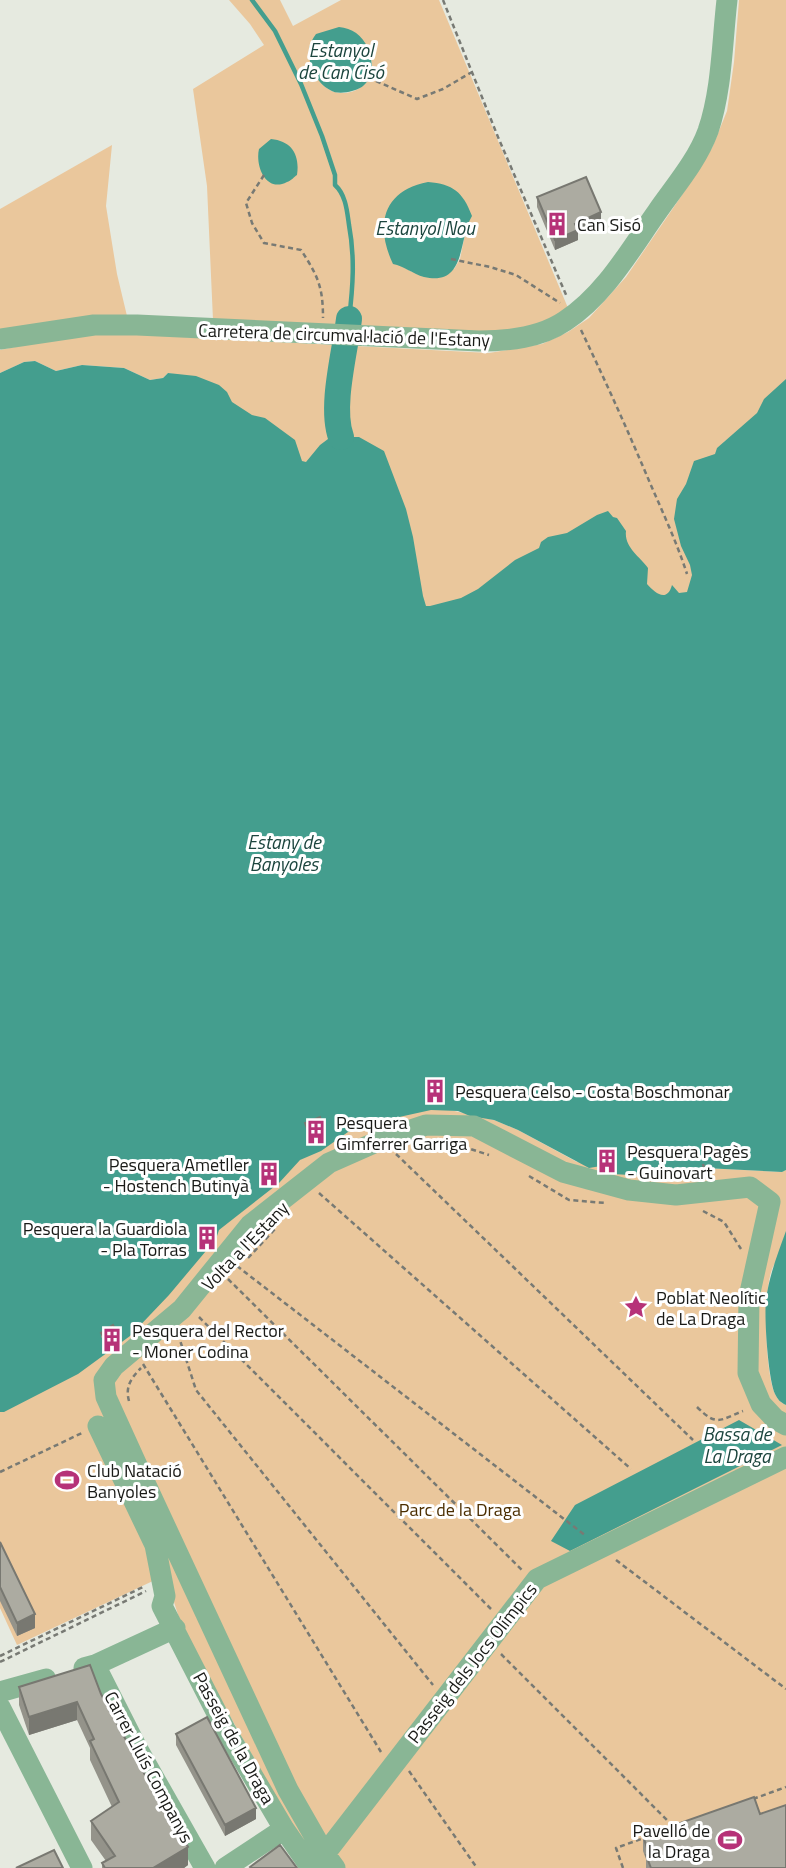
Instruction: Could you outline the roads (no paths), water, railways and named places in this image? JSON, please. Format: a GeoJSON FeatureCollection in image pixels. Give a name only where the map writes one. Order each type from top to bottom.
{"type":"FeatureCollection","features":[{"type":"Feature","properties":{"kind":"street","name":"Carretera de circumval·lació de l'Estany"},"geometry":{"type":"LineString","coordinates":[[0,339],[94,325],[504,341],[547,330],[574,314],[608,281],[694,160],[708,131],[715,103],[727,0]]}},
{"type":"Feature","properties":{"kind":"street"},"geometry":{"type":"LineString","coordinates":[[321,1864],[106,1397],[104,1380],[114,1366],[139,1357],[179,1311],[227,1268],[250,1225],[313,1190],[329,1164],[389,1147],[426,1125],[474,1126],[563,1172],[629,1190],[676,1195],[750,1187],[770,1202],[749,1297],[748,1373],[761,1404],[775,1419],[786,1424]]}},
{"type":"Feature","properties":{"kind":"street","name":"Passeig de la Draga"},"geometry":{"type":"LineString","coordinates":[[98,1426],[155,1545],[165,1596],[162,1606],[225,1729],[284,1829],[321,1864]]}},
{"type":"Feature","properties":{"kind":"street","name":"Passeig dels Jocs Olímpics"},"geometry":{"type":"LineString","coordinates":[[321,1864],[395,1762],[537,1578],[597,1545],[786,1457]]}},
{"type":"Feature","properties":{"kind":"street"},"geometry":{"type":"LineString","coordinates":[[0,1692],[95,1665],[175,1628]]}},
{"type":"Feature","properties":{"kind":"street","name":"Carrer Lluís Companys"},"geometry":{"type":"LineString","coordinates":[[95,1665],[137,1748],[205,1868]]}},
{"type":"Feature","properties":{"kind":"street"},"geometry":{"type":"LineString","coordinates":[[0,1707],[82,1868]]}},
{"type":"Feature","properties":{"kind":"street"},"geometry":{"type":"LineString","coordinates":[[225,1868],[284,1829]]}},
{"type":"Feature","properties":{"kind":"water","name":"Estanyol de Can Cisó"},"geometry":{"type":"Polygon","coordinates":[[[339,27],[352,31],[366,43],[372,68],[364,85],[344,93],[332,91],[321,83],[314,72],[309,55],[310,45],[316,34],[339,27]]]}},
{"type":"Feature","properties":{"kind":"water"},"geometry":{"type":"Polygon","coordinates":[[[271,139],[289,146],[296,155],[297,175],[290,181],[273,184],[261,170],[259,149],[271,139]]]}},
{"type":"Feature","properties":{"kind":"water","name":"Estanyol Nou"},"geometry":{"type":"Polygon","coordinates":[[[428,182],[451,187],[461,195],[472,216],[454,268],[448,275],[438,278],[424,277],[393,264],[384,236],[386,212],[392,202],[401,193],[428,182]]]}},
{"type":"Feature","properties":{"kind":"water","name":"Estany de Banyoles"},"geometry":{"type":"Polygon","coordinates":[[[35,361],[56,371],[82,365],[124,368],[150,380],[163,378],[168,373],[196,376],[219,385],[227,392],[232,402],[252,415],[265,418],[295,440],[302,461],[306,462],[328,439],[341,437],[359,437],[384,451],[406,509],[426,606],[461,598],[478,589],[515,560],[539,548],[541,542],[548,537],[567,533],[608,511],[617,518],[626,531],[630,547],[648,568],[647,584],[661,595],[667,594],[672,585],[679,593],[687,592],[692,575],[674,519],[677,499],[694,461],[715,454],[717,448],[757,413],[764,399],[786,379],[786,1170],[704,1168],[663,1177],[613,1174],[611,1164],[603,1163],[601,1166],[589,1168],[518,1130],[494,1120],[458,1111],[431,1110],[372,1123],[348,1132],[321,1151],[300,1160],[279,1183],[219,1230],[216,1239],[169,1295],[130,1336],[78,1374],[0,1412],[0,373],[24,362],[35,361]]]}},
{"type":"Feature","properties":{"kind":"water"},"geometry":{"type":"Polygon","coordinates":[[[786,1231],[786,1405],[777,1398],[770,1375],[766,1308],[767,1291],[786,1231]]]}},
{"type":"Feature","properties":{"kind":"water","name":"Bassa de La Draga"},"geometry":{"type":"Polygon","coordinates":[[[739,1420],[782,1445],[570,1551],[551,1541],[575,1505],[739,1420]]]}},
{"type":"Feature","properties":{"kind":"waterway"},"geometry":{"type":"LineString","coordinates":[[252,0],[275,31],[301,84],[322,136],[335,175],[335,185],[342,194],[353,260],[349,319]]}},
{"type":"Feature","properties":{"kind":"waterway"},"geometry":{"type":"LineString","coordinates":[[341,437],[337,411],[339,379],[349,319]]}},
{"type":"Feature","properties":{"kind":"place","name":"Can Sisó"},"geometry":{"type":"Point","coordinates":[557,224]}},
{"type":"Feature","properties":{"kind":"place","name":"Pesquera Celso - Costa Boschmonar"},"geometry":{"type":"Point","coordinates":[435,1091]}},
{"type":"Feature","properties":{"kind":"place","name":"Pesquera Gimferrer Garriga"},"geometry":{"type":"Point","coordinates":[316,1132]}},
{"type":"Feature","properties":{"kind":"place","name":"Pesquera Pagès - Guinovart"},"geometry":{"type":"Point","coordinates":[607,1161]}},
{"type":"Feature","properties":{"kind":"place","name":"Pesquera Ametller - Hostench Butinyà"},"geometry":{"type":"Point","coordinates":[269,1174]}},
{"type":"Feature","properties":{"kind":"place","name":"Pesquera la Guardiola - Pla Torras"},"geometry":{"type":"Point","coordinates":[207,1238]}},
{"type":"Feature","properties":{"kind":"place","name":"Poblat Neolític de La Draga"},"geometry":{"type":"Point","coordinates":[636,1307]}},
{"type":"Feature","properties":{"kind":"place","name":"Pesquera del Rector - Moner Codina"},"geometry":{"type":"Point","coordinates":[112,1340]}},
{"type":"Feature","properties":{"kind":"place","name":"Club Natació Banyoles"},"geometry":{"type":"Point","coordinates":[67,1480]}},
{"type":"Feature","properties":{"kind":"place","name":"Pavelló de la Draga"},"geometry":{"type":"Point","coordinates":[730,1840]}},
{"type":"Feature","properties":{"kind":"park label","name":"Parc de la Draga"},"geometry":{"type":"Point","coordinates":[460,1509]}}]}
